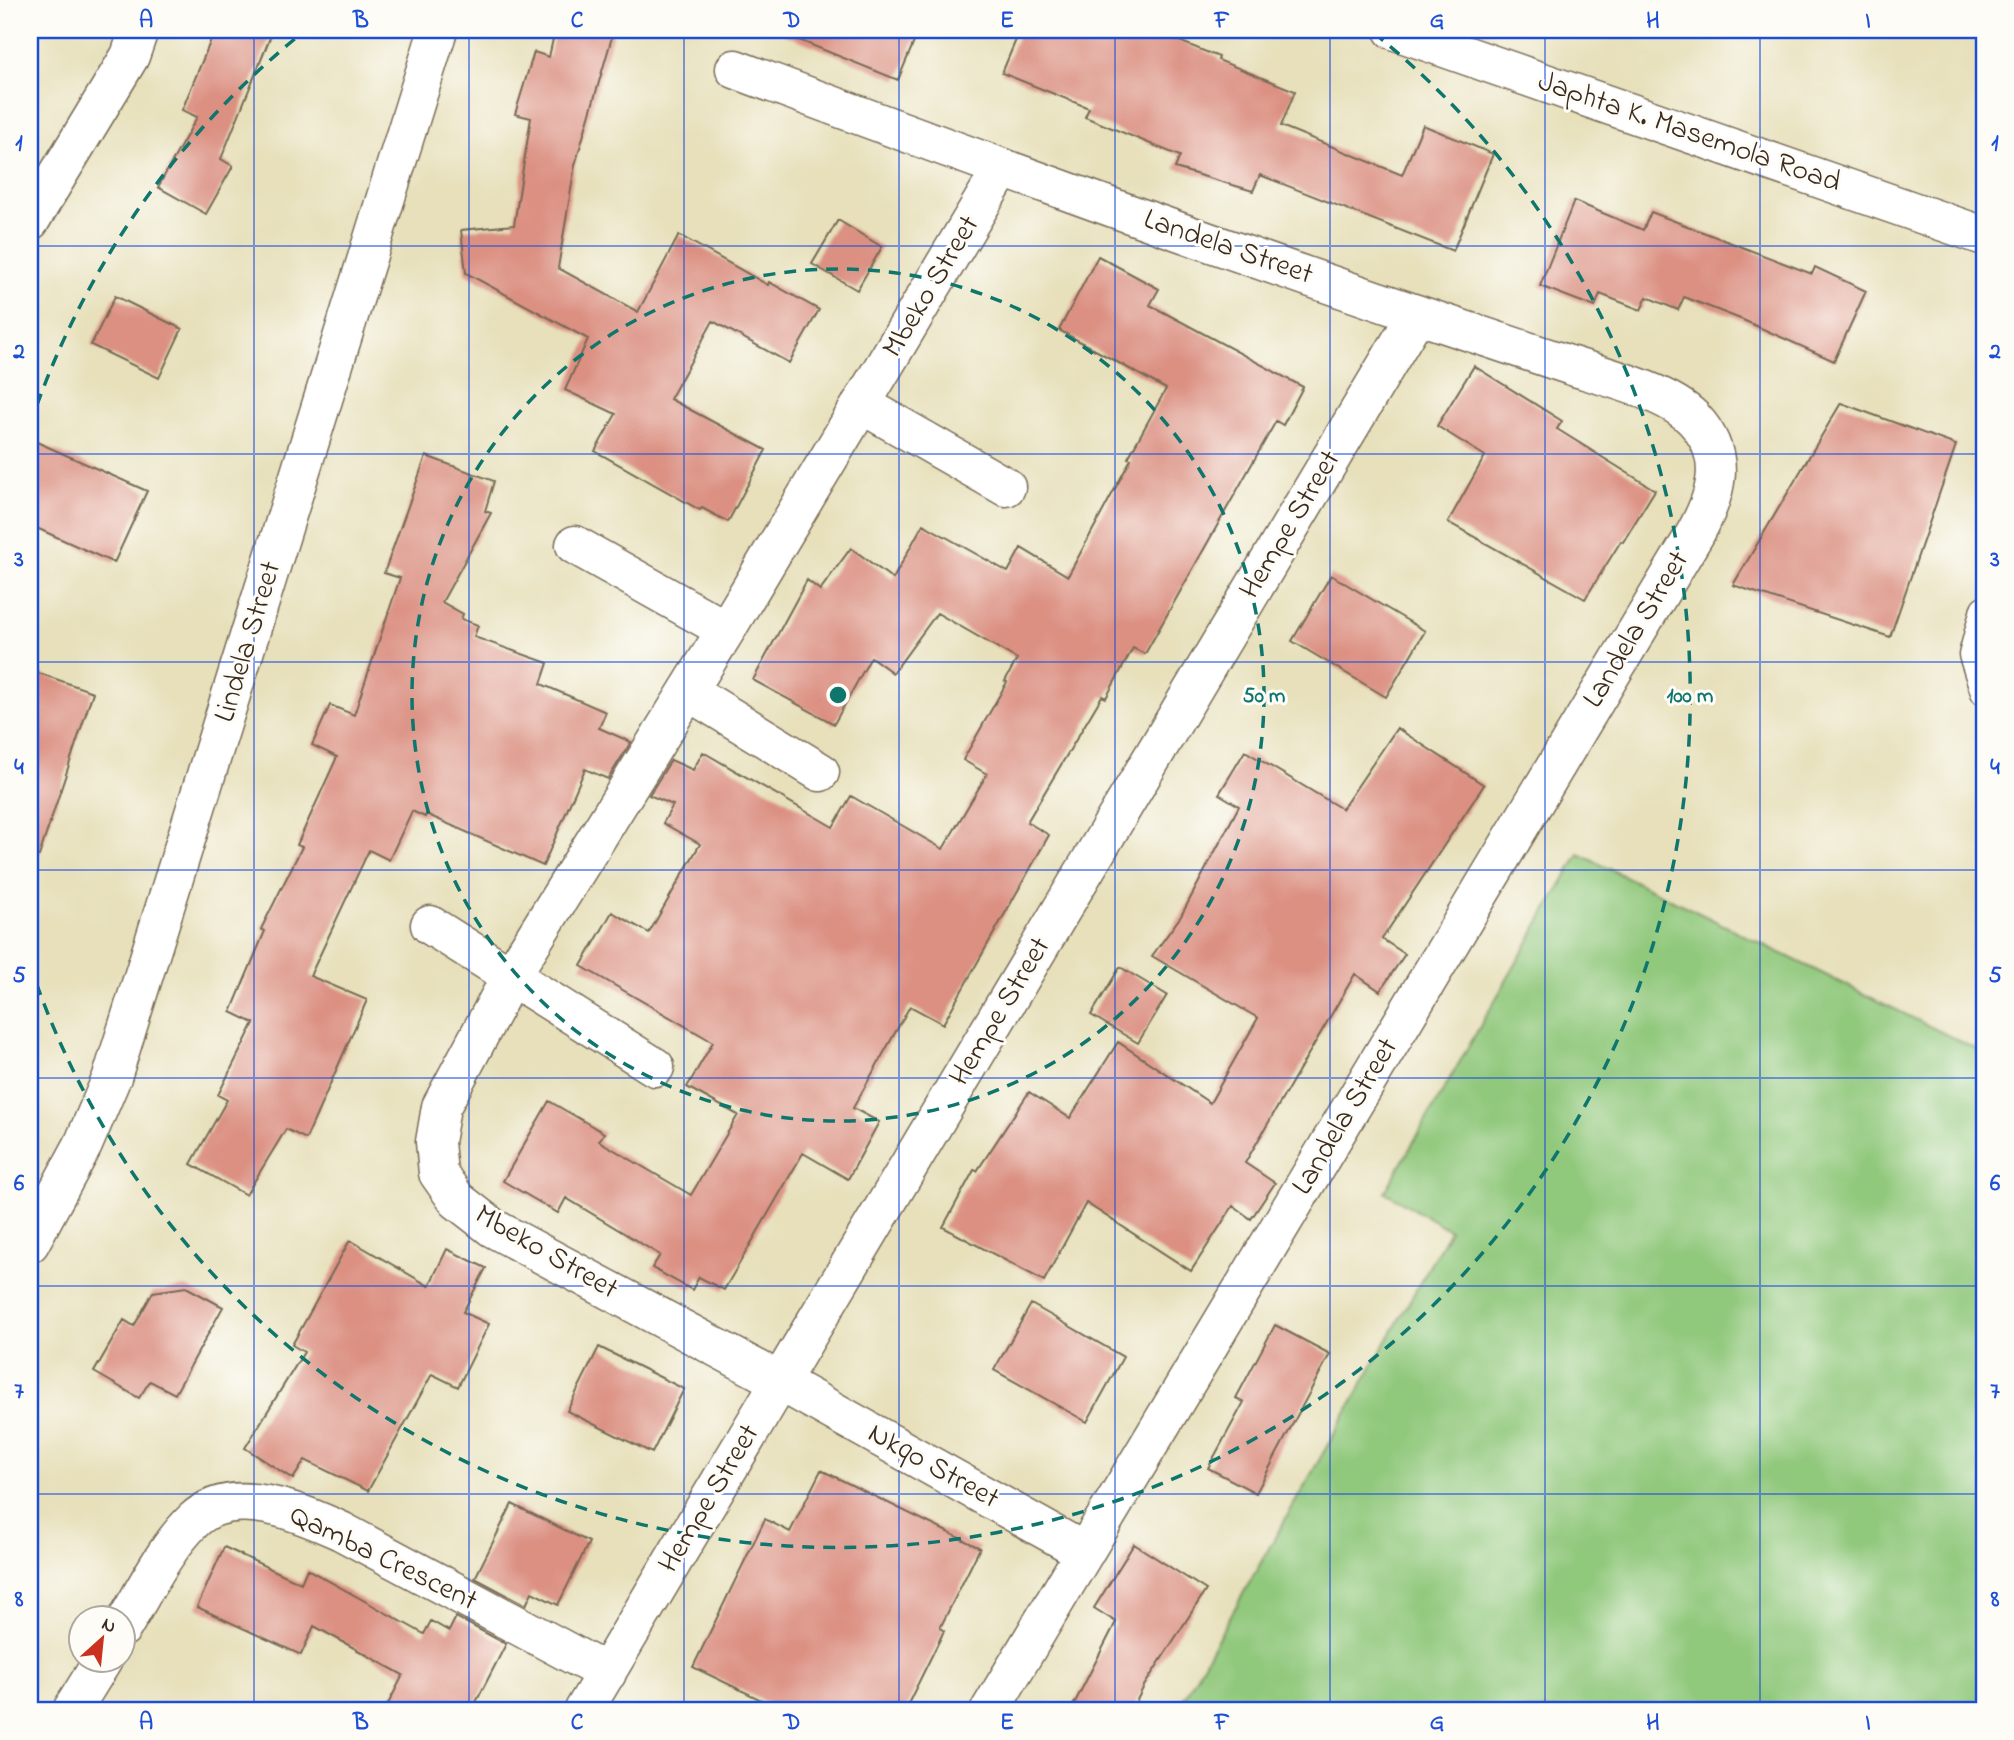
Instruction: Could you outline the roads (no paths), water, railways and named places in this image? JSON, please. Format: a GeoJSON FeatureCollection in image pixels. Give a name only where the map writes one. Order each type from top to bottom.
{"type":"FeatureCollection","features":[{"type":"Feature","properties":{"kind":"street"},"geometry":{"type":"LineString","coordinates":[[30,221],[130,56],[139,30]]}},
{"type":"Feature","properties":{"kind":"street","name":"Lindela Street"},"geometry":{"type":"LineString","coordinates":[[30,1243],[83,1145],[112,1077],[438,30]]}},
{"type":"Feature","properties":{"kind":"street","name":"Japhta K. Masemola Road"},"geometry":{"type":"LineString","coordinates":[[1393,30],[1984,236]]}},
{"type":"Feature","properties":{"kind":"street","name":"Landela Street"},"geometry":{"type":"LineString","coordinates":[[735,69],[1002,169],[1417,314],[1643,389],[1692,417],[1709,439],[1716,462],[1716,484],[1709,509],[1695,534],[990,1710]]}},
{"type":"Feature","properties":{"kind":"street","name":"Mbeko Street"},"geometry":{"type":"LineString","coordinates":[[781,1382],[494,1228],[457,1200],[438,1173],[435,1142],[441,1107],[511,976],[726,630],[1002,169]]}},
{"type":"Feature","properties":{"kind":"street","name":"Hempe Street"},"geometry":{"type":"LineString","coordinates":[[584,1710],[1417,314]]}},
{"type":"Feature","properties":{"kind":"street"},"geometry":{"type":"LineString","coordinates":[[861,404],[1006,487]]}},
{"type":"Feature","properties":{"kind":"street"},"geometry":{"type":"LineString","coordinates":[[575,545],[726,630]]}},
{"type":"Feature","properties":{"kind":"street"},"geometry":{"type":"LineString","coordinates":[[688,691],[820,772]]}},
{"type":"Feature","properties":{"kind":"street"},"geometry":{"type":"LineString","coordinates":[[430,925],[655,1067]]}},
{"type":"Feature","properties":{"kind":"street","name":"Nkqo Street"},"geometry":{"type":"LineString","coordinates":[[781,1382],[1085,1552]]}},
{"type":"Feature","properties":{"kind":"street","name":"Qamba Crescent"},"geometry":{"type":"LineString","coordinates":[[136,1606],[172,1548],[195,1518],[220,1505],[259,1503],[299,1512],[341,1531],[607,1673]]}},
{"type":"Feature","properties":{"kind":"street"},"geometry":{"type":"LineString","coordinates":[[72,1710],[94,1674]]}},
{"type":"Feature","properties":{"kind":"lane"},"geometry":{"type":"LineString","coordinates":[[1984,609],[1972,655],[1984,692]]}}]}
